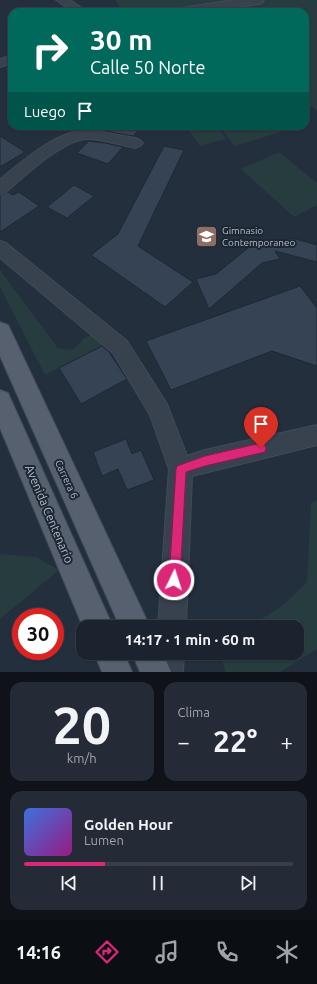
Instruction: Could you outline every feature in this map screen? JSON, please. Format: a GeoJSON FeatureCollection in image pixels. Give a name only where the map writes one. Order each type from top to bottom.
{"type":"FeatureCollection","features":[{"type":"Feature","properties":{"kind":"main road","name":"Carrera 6"},"geometry":{"type":"LineString","coordinates":[[0,331],[132,620]]}},
{"type":"Feature","properties":{"kind":"main road","name":"Avenida Centenario"},"geometry":{"type":"LineString","coordinates":[[0,400],[95,620]]}},
{"type":"Feature","properties":{"kind":"main road"},"geometry":{"type":"LineString","coordinates":[[112,660],[117,672]]}},
{"type":"Feature","properties":{"kind":"main road"},"geometry":{"type":"LineString","coordinates":[[150,660],[156,672]]}},
{"type":"Feature","properties":{"kind":"street"},"geometry":{"type":"LineString","coordinates":[[62,0],[75,8]]}},
{"type":"Feature","properties":{"kind":"street"},"geometry":{"type":"LineString","coordinates":[[208,8],[254,1]]}},
{"type":"Feature","properties":{"kind":"street"},"geometry":{"type":"LineString","coordinates":[[245,8],[254,1]]}},
{"type":"Feature","properties":{"kind":"street"},"geometry":{"type":"LineString","coordinates":[[0,188],[59,143],[76,135],[85,134],[135,143]]}},
{"type":"Feature","properties":{"kind":"street"},"geometry":{"type":"LineString","coordinates":[[0,248],[120,347],[159,411],[181,469],[172,620]]}},
{"type":"Feature","properties":{"kind":"street"},"geometry":{"type":"LineString","coordinates":[[181,469],[205,461],[317,435]]}},
{"type":"Feature","properties":{"kind":"street"},"geometry":{"type":"LineString","coordinates":[[169,672],[170,660]]}},
{"type":"Feature","properties":{"kind":"green space"},"geometry":{"type":"Polygon","coordinates":[[[116,0],[317,0],[317,111],[309,105],[309,8],[120,8],[116,0]]]}},
{"type":"Feature","properties":{"kind":"green space"},"geometry":{"type":"Polygon","coordinates":[[[189,130],[219,130],[226,139],[200,146],[189,130]]]}},
{"type":"Feature","properties":{"kind":"green space"},"geometry":{"type":"Polygon","coordinates":[[[222,130],[284,131],[235,146],[222,130]]]}},
{"type":"Feature","properties":{"kind":"green space"},"geometry":{"type":"Polygon","coordinates":[[[279,152],[317,183],[317,205],[294,217],[241,169],[279,152]]]}},
{"type":"Feature","properties":{"kind":"green space"},"geometry":{"type":"Polygon","coordinates":[[[0,270],[57,347],[64,350],[73,349],[83,339],[92,334],[104,345],[45,375],[0,287],[0,270]]]}},
{"type":"Feature","properties":{"kind":"green space"},"geometry":{"type":"Polygon","coordinates":[[[317,500],[317,649],[304,657],[304,620],[260,620],[282,606],[307,582],[311,503],[317,500]]]}},
{"type":"Feature","properties":{"kind":"green space"},"geometry":{"type":"Polygon","coordinates":[[[0,554],[36,557],[59,570],[12,608],[0,619],[0,554]]]}},
{"type":"Feature","properties":{"kind":"green space"},"geometry":{"type":"Polygon","coordinates":[[[222,660],[299,660],[280,672],[225,672],[222,660]]]}},
{"type":"Feature","properties":{"kind":"building"},"geometry":{"type":"Polygon","coordinates":[[[99,130],[139,130],[133,136],[99,130]]]}},
{"type":"Feature","properties":{"kind":"building"},"geometry":{"type":"Polygon","coordinates":[[[0,136],[25,152],[0,167],[0,136]]]}},
{"type":"Feature","properties":{"kind":"building"},"geometry":{"type":"Polygon","coordinates":[[[89,141],[123,147],[108,164],[77,153],[89,141]]]}},
{"type":"Feature","properties":{"kind":"building"},"geometry":{"type":"Polygon","coordinates":[[[164,146],[184,150],[138,246],[193,282],[165,307],[91,255],[118,234],[164,146]]]}},
{"type":"Feature","properties":{"kind":"building"},"geometry":{"type":"Polygon","coordinates":[[[74,185],[94,196],[67,218],[47,207],[74,185]]]}},
{"type":"Feature","properties":{"kind":"building"},"geometry":{"type":"Polygon","coordinates":[[[8,192],[13,195],[19,192],[39,206],[0,232],[0,195],[8,192]]]}},
{"type":"Feature","properties":{"kind":"building"},"geometry":{"type":"Polygon","coordinates":[[[292,238],[317,245],[317,262],[275,251],[280,259],[262,263],[209,309],[196,279],[216,274],[248,248],[292,238]]]}},
{"type":"Feature","properties":{"kind":"building"},"geometry":{"type":"Polygon","coordinates":[[[300,286],[317,308],[317,366],[272,351],[171,390],[146,341],[300,286]]]}},
{"type":"Feature","properties":{"kind":"building"},"geometry":{"type":"Polygon","coordinates":[[[102,346],[109,352],[127,379],[81,404],[59,368],[102,346]]]}},
{"type":"Feature","properties":{"kind":"building"},"geometry":{"type":"Polygon","coordinates":[[[126,439],[132,454],[141,450],[154,480],[127,490],[118,469],[102,476],[93,452],[126,439]]]}},
{"type":"Feature","properties":{"kind":"place","name":"Gimnasio Contemporaneo"},"geometry":{"type":"Point","coordinates":[206,236]}},
{"type":"Feature","properties":{"kind":"route"},"geometry":{"type":"LineString","coordinates":[[174,580],[181,469],[205,461],[261,448]]}}]}
